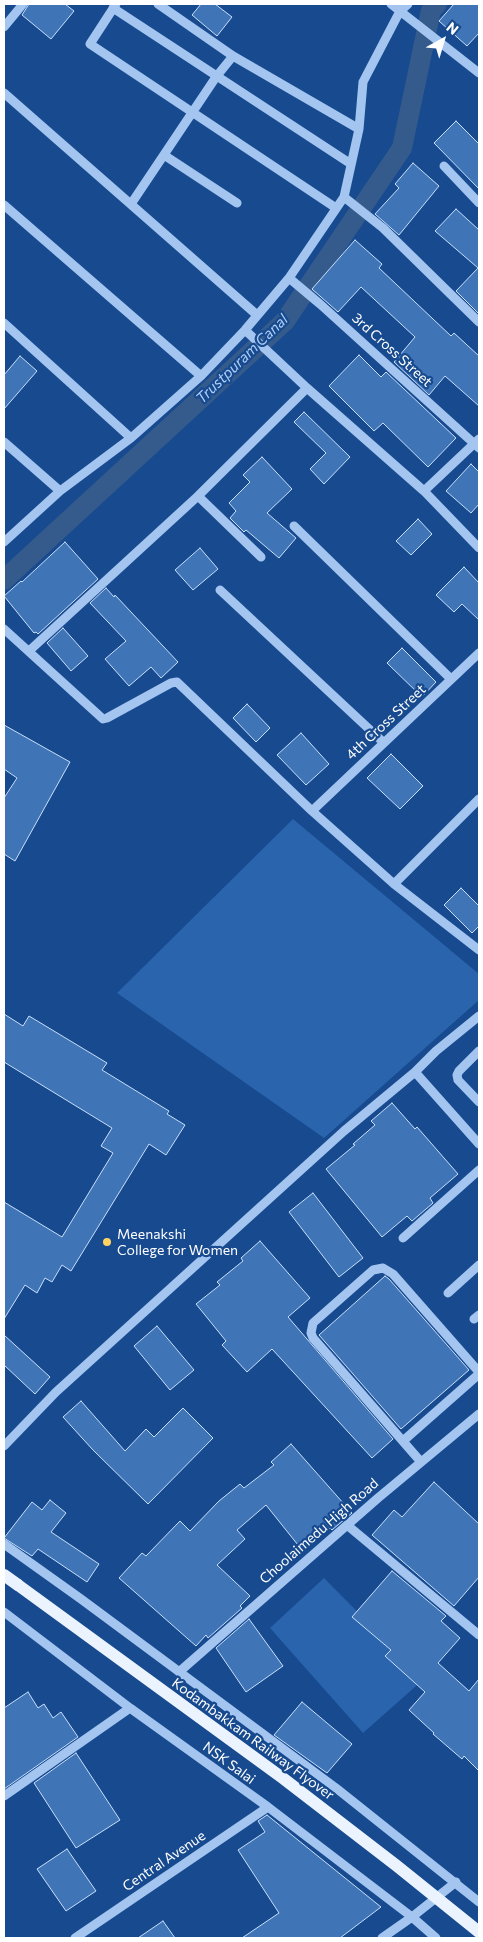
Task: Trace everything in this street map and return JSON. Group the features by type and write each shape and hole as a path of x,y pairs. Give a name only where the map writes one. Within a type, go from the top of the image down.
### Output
{"main road":[{"name":"Kodambakkam Railway Flyover","path":"4,1575 284,1779 479,1932"}],"street":[{"path":"4,27 23,4"},
{"path":"158,4 233,56 359,128"},
{"path":"391,4 440,40 479,73"},
{"path":"4,542 60,491 131,438 201,376 245,330 288,278 344,197 359,128 363,82 400,11 408,4"},
{"path":"336,208 90,44 114,6 216,77 351,164"},
{"path":"131,204 216,77 233,56"},
{"path":"4,93 257,315"},
{"path":"164,155 237,203"},
{"path":"444,166 479,203"},
{"path":"344,197 383,228 479,322"},
{"path":"4,205 201,376"},
{"name":"3rd Cross Street","path":"288,278 478,443"},
{"path":"4,323 131,438"},
{"path":"245,330 307,388 424,491 479,548"},
{"path":"29,651 198,496 307,388"},
{"path":"4,442 60,491"},
{"path":"424,491 478,443"},
{"path":"198,496 262,557"},
{"path":"294,526 451,679"},
{"path":"220,590 383,742"},
{"path":"6,630 103,719 171,683 177,682 312,811 394,884 478,946"},
{"name":"4th Cross Street","path":"312,811 479,653"},
{"path":"394,884 479,800"},
{"path":"4,1446 63,1386 344,1131 415,1072 436,1051 479,1017"},
{"path":"479,1051 459,1071 457,1076 458,1080 479,1102"},
{"path":"415,1072 479,1144"},
{"path":"403,1238 479,1170"},
{"path":"448,1293 479,1265"},
{"path":"403,1441 479,1373 393,1274 383,1268 373,1270 313,1323 311,1333 313,1338 421,1462"},
{"name":"Choolaimedu High Road","path":"179,1672 347,1524 479,1414"},
{"path":"347,1524 479,1635"},
{"path":"4,1544 82,1599 336,1788 479,1902"},
{"name":"NSK Salai","path":"4,1612 130,1708 268,1808 412,1917 436,1938"},
{"path":"4,1796 130,1708"},
{"name":"Central Avenue","path":"75,1938 268,1808"},
{"path":"382,1938 456,1882"}],"shaded area":[{"path":"293,819 479,974 479,1000 324,1138 117,993"},
{"path":"324,1578 424,1679 363,1733 270,1628"}],"building":[{"path":"29,4 65,4 74,11 51,39 22,15"},
{"path":"201,4 215,4 232,17 217,36 192,15"},
{"path":"454,4 479,4 479,33 467,46 439,21"},
{"path":"456,121 479,144 479,189 434,143"},
{"path":"413,163 439,186 399,235 375,214 399,188 395,184"},
{"path":"456,209 479,230 479,314 456,291 478,268 435,231"},
{"path":"355,240 382,264 379,268 451,336 454,333 479,356 479,406 445,376 429,395 394,362 415,337 361,287 338,312 312,289"},
{"path":"359,355 381,377 386,372 456,438 428,467 383,423 374,431 329,386"},
{"path":"20,356 37,371 4,409 4,375"},
{"path":"304,412 350,457 324,484 310,469 326,453 294,422"},
{"path":"262,457 292,489 267,513 296,538 279,558 246,530 244,532 230,518 236,511 229,503 250,482 243,475"},
{"path":"471,464 479,472 479,504 471,513 446,491"},
{"path":"418,519 432,534 411,555 396,541"},
{"path":"65,542 98,579 38,634 34,633 4,596"},
{"path":"200,548 218,569 193,590 175,570"},
{"path":"464,567 479,583 479,620 462,604 454,612 436,595"},
{"path":"106,588 114,597 115,595 178,662 161,678 151,667 129,686 105,659 126,641 90,603"},
{"path":"63,628 88,656 71,671 47,643"},
{"path":"402,648 436,682 422,697 387,663"},
{"path":"247,704 270,728 256,742 233,718"},
{"path":"4,725 70,762 15,861 4,854 4,798 17,778 4,769"},
{"path":"301,733 329,764 306,785 277,755"},
{"path":"391,754 423,786 400,809 367,778"},
{"path":"461,888 479,906 479,926 472,933 444,905"},
{"path":"4,1014 23,1026 29,1016 107,1063 102,1070 169,1111 167,1114 185,1125 166,1155 149,1144 71,1271 62,1265 52,1282 45,1278 37,1293 25,1285 4,1319 4,1202 62,1237 113,1153 101,1146 112,1128 4,1062"},
{"path":"392,1103 415,1129 417,1127 458,1174 430,1198 433,1203 412,1221 407,1216 382,1237 326,1169 355,1145 353,1144 375,1125 371,1121"},
{"path":"313,1193 363,1258 339,1277 289,1212"},
{"path":"260,1241 310,1298 288,1317 393,1439 372,1458 272,1349 247,1372 222,1345 226,1341 196,1304 220,1285 217,1282 243,1261 241,1258"},
{"path":"385,1276 469,1370 401,1429 319,1335"},
{"path":"157,1326 194,1370 170,1390 134,1346"},
{"path":"4,1335 50,1377 35,1394 4,1365"},
{"path":"81,1401 125,1451 146,1429 154,1437 183,1408 213,1438 148,1504 93,1450 63,1417"},
{"path":"291,1444 352,1513 332,1530 330,1528 302,1550 266,1505 237,1530 245,1539 217,1565 250,1596 240,1606 242,1608 208,1638 206,1635 196,1646 119,1578 142,1553 146,1556 180,1521 190,1531 219,1501 240,1484 244,1488 274,1465 271,1462"},
{"path":"434,1482 479,1524 479,1577 454,1606 372,1535 394,1510 402,1517"},
{"path":"50,1500 66,1513 51,1532 99,1564 87,1582 38,1549 32,1556 4,1538 32,1502 42,1510"},
{"path":"392,1571 446,1616 441,1621 460,1638 438,1663 469,1691 479,1679 479,1771 464,1756 462,1759 433,1734 409,1710 425,1692 385,1656 391,1650 352,1617"},
{"path":"249,1619 283,1666 246,1692 216,1648"},
{"path":"28,1692 38,1708 44,1704 53,1718 61,1712 78,1737 4,1789 4,1708"},
{"path":"302,1702 352,1744 327,1773 274,1735"},
{"path":"76,1753 120,1820 76,1848 34,1783"},
{"path":"267,1815 381,1907 340,1938 242,1938 279,1913 238,1850 265,1832 258,1821"},
{"path":"67,1849 96,1891 66,1911 37,1869"},
{"path":"163,1921 175,1938 138,1938"}],"waterway":[{"name":"Trustpuram Canal","path":"4,580 285,321 402,148 431,10 437,4"}],"place":[{"name":"Meenakshi College for Women","path":"107,1242"}]}
